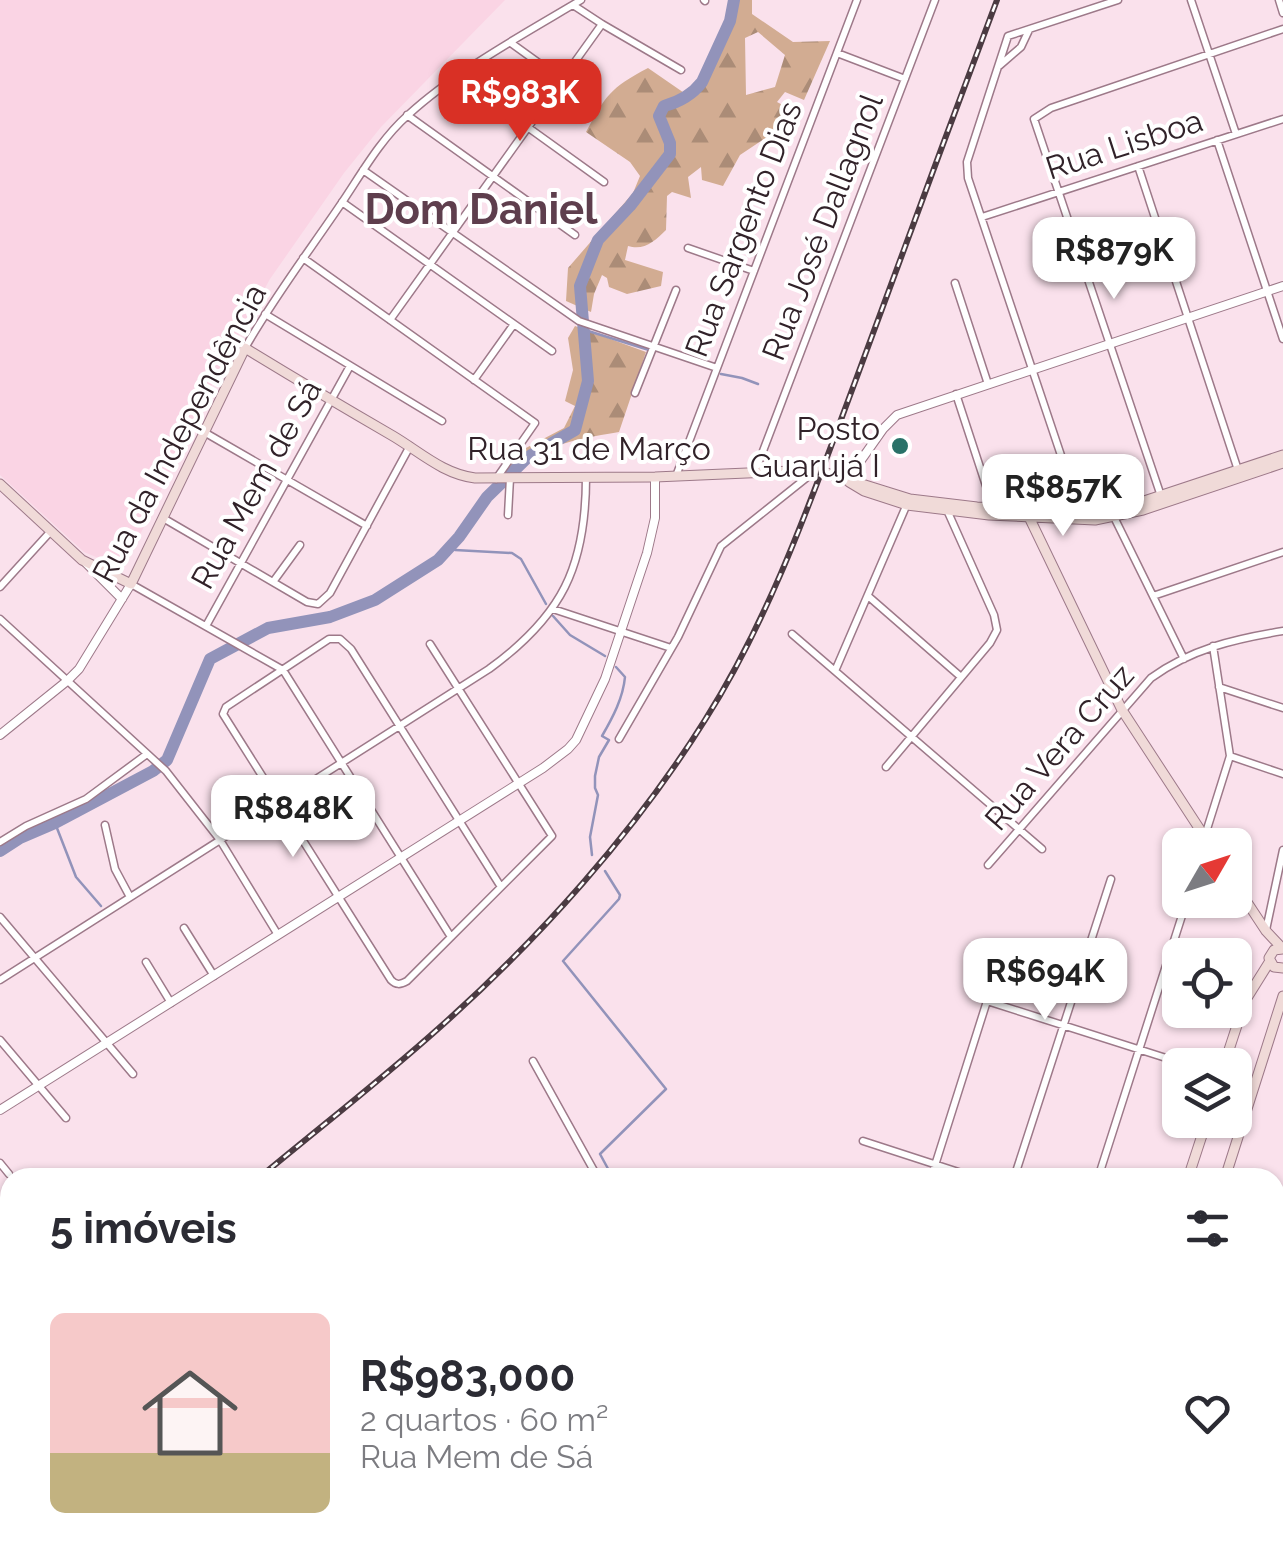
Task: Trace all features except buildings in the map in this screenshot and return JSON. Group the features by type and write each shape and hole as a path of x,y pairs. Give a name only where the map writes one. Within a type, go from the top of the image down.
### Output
{"main road":[{"name":"Rua 31 de Março","path":"245,348 453,474 475,478 816,470 847,480 864,491 908,502 1094,520 1143,510 1283,463"},
{"name":"Rua da Independência","path":"131,584 245,348"},
{"name":"Rua 31 de Março","path":"946,508 993,508 1027,514 1110,510 1283,455"},
{"path":"0,484 82,560 131,584"},
{"path":"1027,514 1122,710 1196,828"},
{"path":"1252,910 1277,953 1274,967 1283,968"},
{"path":"1230,1048 1245,1002 1277,953"},
{"path":"1228,1168 1283,996"},
{"path":"1191,1168 1200,1138"}],"street":[{"name":"Rua Sargento Dias","path":"676,476 857,0"},
{"name":"Rua José Dallagnol","path":"755,472 935,0"},
{"path":"1080,513 968,178 967,162 1008,36 1118,0"},
{"path":"1191,0 1236,134"},
{"path":"1278,0 1283,13"},
{"path":"577,2 602,24 681,70"},
{"name":"Rua da Independência","path":"245,348 384,140 408,115 458,77 577,2"},
{"path":"390,320 602,24"},
{"path":"997,67 1020,47 1029,29"},
{"path":"1160,496 1034,119 1051,108 1283,29"},
{"path":"511,43 590,100"},
{"path":"837,53 905,79"},
{"path":"458,77 604,182"},
{"path":"408,115 576,235"},
{"name":"Rua Lisboa","path":"982,217 1283,118"},
{"path":"1217,140 1283,340"},
{"path":"1138,166 1238,470"},
{"path":"363,170 579,320 717,368"},
{"path":"342,202 552,351"},
{"path":"688,248 754,271"},
{"path":"303,258 535,423 501,479 508,514"},
{"path":"955,283 988,384"},
{"path":"847,480 890,421 912,409 1283,286"},
{"path":"636,393 676,290"},
{"path":"265,314 442,421"},
{"path":"474,380 514,324"},
{"name":"Rua Mem de Sá","path":"206,626 350,366"},
{"path":"956,394 993,508"},
{"path":"204,432 367,526"},
{"path":"163,518 307,602 318,604 330,594 410,446"},
{"path":"619,739 671,648 721,546 816,470"},
{"path":"0,1110 518,784 576,740 622,632 653,530 655,476"},
{"path":"0,980 500,661 553,609 567,584 582,538 586,477"},
{"path":"835,671 908,502"},
{"path":"886,767 995,636 997,623 946,508"},
{"path":"1114,517 1184,659"},
{"path":"0,587 51,531"},
{"path":"273,582 300,545"},
{"path":"1153,596 1283,552"},
{"path":"82,560 122,598"},
{"path":"131,584 283,670 451,937"},
{"name":"Rua da Independência","path":"0,735 67,681 86,659 131,584"},
{"path":"868,596 962,677"},
{"path":"553,609 671,648"},
{"path":"0,619 162,767 220,840 278,935"},
{"name":"Rua Vera Cruz","path":"988,865 1150,678 1213,646 1283,631"},
{"path":"792,634 1042,849"},
{"path":"430,644 552,836 501,887 407,981 397,984 391,980 223,712 329,639 340,639 351,649 501,887"},
{"path":"1209,828 1230,756 1213,646"},
{"path":"1220,687 1283,708"},
{"path":"0,842 86,798 146,754"},
{"path":"1230,756 1283,774"},
{"path":"105,826 115,870 130,897"},
{"path":"1266,931 1283,850"},
{"path":"1017,1168 1111,880"},
{"path":"0,917 133,1074"},
{"path":"1101,1168 1181,918"},
{"path":"184,928 214,976"},
{"path":"146,962 170,1003"},
{"path":"934,1168 988,1001 1162,1057"},
{"path":"0,1040 66,1118"},
{"path":"533,1061 592,1168"},
{"path":"863,1141 947,1168"}],"shaded area":[{"path":"0,0 505,0 381,127 270,279 209,390 127,562 120,567 84,552 0,475"}],"green space":[{"path":"728,0 752,0 752,14 793,42 830,41 804,100 785,92 777,102 798,113 784,148 764,139 740,155 723,186 702,180 701,167 688,177 691,198 672,192 667,196 666,230 644,246 628,246 625,260 663,272 661,286 627,294 609,287 602,275 591,312 566,301 568,268 633,193 640,176 630,162 586,132 593,119 617,87 648,68 690,97 728,16","holes":["758,32 785,55 775,87 746,95 745,38"]},
{"path":"575,326 646,352 619,432 555,447 523,467 511,465 524,449 564,428 575,406 565,401 573,370 568,338"}],"waterway":[{"path":"0,851 167,760 210,659 268,628 330,617 375,600 438,560 487,497 528,457 575,430 588,381 580,286 598,240 670,154 670,143 659,116 664,106 685,97 702,82 730,21 734,0"},
{"path":"585,330 649,350"},
{"path":"721,374 758,384"},
{"path":"449,547 512,553 521,559 546,604"},
{"path":"553,616 570,635 605,656"},
{"path":"592,855 590,837 598,795 595,776 599,757 609,740 602,736 617,707 625,677 616,667"},
{"path":"55,823 76,877 101,906"},
{"path":"605,871 619,899 563,961 666,1089 600,1154 608,1168"}],"railway":[{"path":"271,1168 417,1047 512,959 616,843 705,720 750,639 789,555 997,0"}],"place":[{"name":"Posto Guarujá I","path":"900,446"}],"district":[{"name":"Dom Daniel","path":"481,209"}]}
